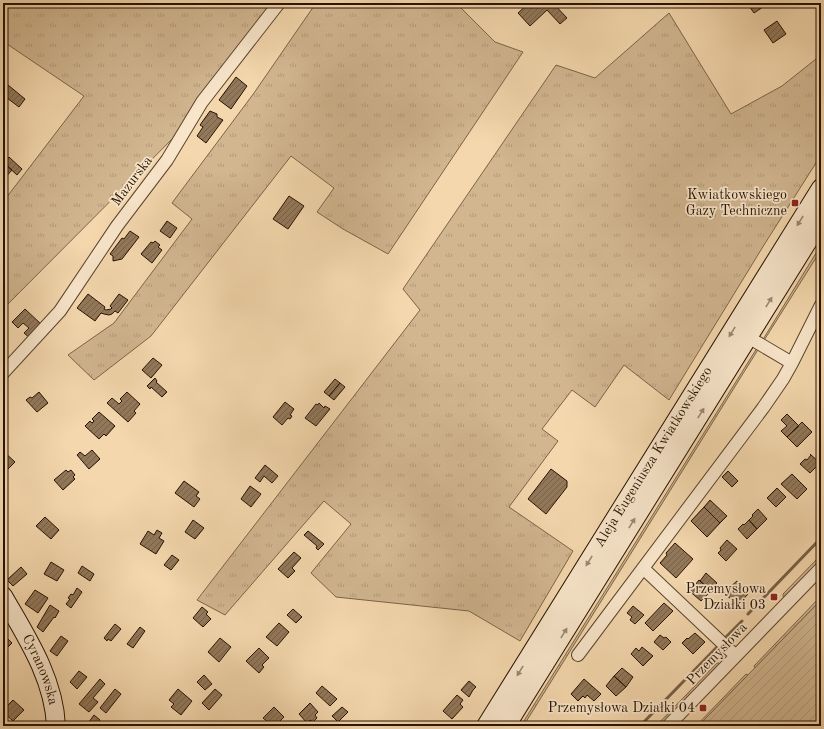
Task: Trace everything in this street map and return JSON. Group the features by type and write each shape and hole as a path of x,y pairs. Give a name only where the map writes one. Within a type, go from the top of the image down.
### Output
{"street":[{"name":"Mazurska","path":"3,373 60,311 117,226 167,160 202,102 279,3"},
{"name":"Aleja Eugeniusza Kwiatkowskiego","path":"486,726 821,188"},
{"name":"Aleja Eugeniusza Kwiatkowskiego","path":"506,726 821,220"},
{"path":"578,655 764,408 792,363 821,305"},
{"path":"748,337 792,363"},
{"name":"Przemysłowa","path":"668,726 821,568"},
{"path":"644,569 736,656"},
{"name":"Cyranowska","path":"3,596 30,643 43,672 52,699 56,726"}],"green space":[{"path":"3,3 284,3 202,109 3,309 3,202 84,96 4,42 3,43"},
{"path":"316,3 456,3 495,42 523,52 388,254 343,229 317,212 334,188 291,156 151,336 94,380 68,355 114,323 192,219 172,203 254,93"},
{"path":"669,13 731,114 782,86 821,55 821,155 669,400 624,365 595,407 572,390 542,429 558,441 509,507 573,551 520,641 469,611 336,597 311,573 351,524 324,501 225,615 197,600 420,310 403,289 556,65 595,78"},
{"path":"821,245 821,250 763,342 762,341"},
{"path":"757,348 759,348 524,725 522,724"},
{"path":"819,557 819,562 784,598 783,594"},
{"path":"821,596 821,600 755,668 754,666"},
{"path":"821,600 821,726 699,726 706,718"},
{"path":"717,663 720,664 660,726 656,726"},
{"path":"746,674 748,675 699,726 696,726"}],"building":[{"path":"529,3 553,3 567,18 560,24 547,10 530,26 518,13"},
{"path":"747,3 769,3 754,13"},
{"path":"777,21 786,34 773,43 764,30"},
{"path":"236,77 247,86 231,109 219,100"},
{"path":"8,85 25,99 19,107 3,95 3,91"},
{"path":"210,111 217,114 217,117 223,120 206,143 197,136 203,127 200,125"},
{"path":"9,157 22,169 17,175 4,163"},
{"path":"4,163 12,170 3,180 3,164"},
{"path":"289,196 304,206 288,229 273,219"},
{"path":"167,221 177,228 170,238 160,231"},
{"path":"130,231 139,237 122,259 113,261 113,256 110,254 122,238 124,239"},
{"path":"155,241 160,245 158,247 162,250 152,263 141,254 151,242 153,243"},
{"path":"88,294 105,307 104,309 106,310 112,308 110,306 119,294 128,300 118,313 115,311 109,315 101,313 95,321 77,308"},
{"path":"25,309 42,325 30,338 24,333 29,328 23,323 18,328 12,322"},
{"path":"153,358 162,365 151,378 142,370"},
{"path":"155,378 157,381 156,382 167,392 162,397 151,387 150,389 147,386"},
{"path":"335,379 340,383 329,396 324,392"},
{"path":"340,383 345,387 334,400 329,396"},
{"path":"39,392 48,403 37,412 26,400 30,397 32,398"},
{"path":"127,392 140,404 134,411 136,413 128,422 107,403 112,398 119,404 122,401 120,399"},
{"path":"285,402 294,409 290,415 292,416 290,419 288,418 282,425 273,417"},
{"path":"319,403 324,408 325,406 330,409 316,426 305,418 316,404 318,405"},
{"path":"99,412 115,426 106,436 104,434 99,439 85,426 90,421 92,423 94,421 92,419"},
{"path":"787,414 799,426 787,437 781,431 787,426 781,420"},
{"path":"802,422 812,432 797,447 787,437"},
{"path":"821,444 821,455 816,449"},
{"path":"92,450 100,459 89,469 77,455 80,452 85,456"},
{"path":"3,451 15,462 6,471 3,469"},
{"path":"810,454 820,463 810,473 800,464 805,459 807,460 811,455"},
{"path":"265,465 278,476 272,483 264,476 260,482 255,478"},
{"path":"551,469 567,481 567,487 546,514 528,499"},
{"path":"66,470 68,472 71,470 75,475 73,477 75,479 63,490 54,480"},
{"path":"728,471 738,481 732,487 722,477"},
{"path":"792,474 807,489 797,499 781,484"},
{"path":"184,481 199,492 196,496 200,499 194,507 175,493"},
{"path":"250,486 261,494 251,507 241,499"},
{"path":"777,488 786,497 776,507 767,498"},
{"path":"710,500 727,516 720,523 704,507"},
{"path":"704,507 720,523 707,537 691,521"},
{"path":"758,509 767,519 757,529 749,520"},
{"path":"45,517 59,530 51,539 36,526"},
{"path":"193,520 204,528 195,539 185,532"},
{"path":"749,520 757,529 747,539 738,529"},
{"path":"157,530 162,533 159,538 164,541 156,554 140,544 148,531 154,535"},
{"path":"308,531 324,544 318,550 316,548 317,546 304,535"},
{"path":"727,540 737,549 726,561 718,553 721,550 720,548"},
{"path":"675,543 693,559 676,578 660,563"},
{"path":"294,552 301,558 292,568 295,571 288,578 278,569"},
{"path":"172,555 179,560 171,570 164,565"},
{"path":"51,562 64,570 57,581 44,574"},
{"path":"82,566 94,574 90,581 78,573"},
{"path":"21,567 27,574 13,586 7,580"},
{"path":"706,573 717,583 710,590 700,581"},
{"path":"699,580 711,591 701,601 687,589 690,587 692,589"},
{"path":"737,581 745,588 744,590 748,594 739,604 733,598 732,600 725,594"},
{"path":"77,588 82,592 71,608 66,604 70,599 68,598 71,594 73,595"},
{"path":"35,590 48,598 38,613 25,604"},
{"path":"664,603 673,611 653,631 645,623"},
{"path":"50,605 59,611 43,632 37,627"},
{"path":"633,606 644,615 635,624 630,620 632,617 627,613"},
{"path":"202,607 208,612 206,614 211,619 203,627 193,618"},
{"path":"293,609 302,617 296,623 287,615"},
{"path":"279,623 289,632 277,646 266,637"},
{"path":"115,624 121,629 111,641 108,639 107,641 104,638"},
{"path":"140,627 145,631 133,648 127,644"},
{"path":"695,633 705,642 693,654 682,643"},
{"path":"660,635 664,638 666,637 671,642 663,650 654,642"},
{"path":"61,636 68,641 57,656 50,651"},
{"path":"6,637 12,643 3,652 3,640"},
{"path":"220,638 231,647 219,662 208,652"},
{"path":"642,647 653,656 643,666 631,654 636,648 639,651"},
{"path":"259,648 269,658 262,665 264,667 259,673 246,661"},
{"path":"622,668 633,677 626,687 614,676"},
{"path":"79,671 87,677 77,689 70,682"},
{"path":"204,675 212,684 205,690 197,682"},
{"path":"614,676 626,687 616,696 606,686"},
{"path":"100,679 105,684 93,698 98,702 89,712 79,704"},
{"path":"584,679 601,694 594,701 587,695 585,698 583,696 578,701 571,694"},
{"path":"469,681 476,687 469,697 461,690"},
{"path":"322,686 337,699 330,706 316,693"},
{"path":"115,689 121,694 106,713 100,708"},
{"path":"178,689 192,701 181,715 171,707 174,704 169,700"},
{"path":"215,689 222,695 209,710 202,703"},
{"path":"457,695 463,700 460,704 463,707 452,719 443,711"},
{"path":"13,700 24,710 13,721 3,712 3,710"},
{"path":"310,703 318,712 315,715 317,718 313,722 310,720 307,723 299,714"},
{"path":"274,707 284,717 275,726 270,726 263,718"},
{"path":"342,707 348,712 338,722 332,716"},
{"path":"94,715 100,720 96,726 86,726"}],"waterway":[{"path":"748,614 821,538"},
{"path":"725,638 742,621"},
{"path":"640,726 717,647"}],"place":[{"name":"Kwiatkowskiego Gazy Techniczne","path":"795,203"},
{"name":"Przemysłowa Działki 03","path":"774,597"},
{"name":"Przemysłowa Działki 04","path":"703,708"}]}
